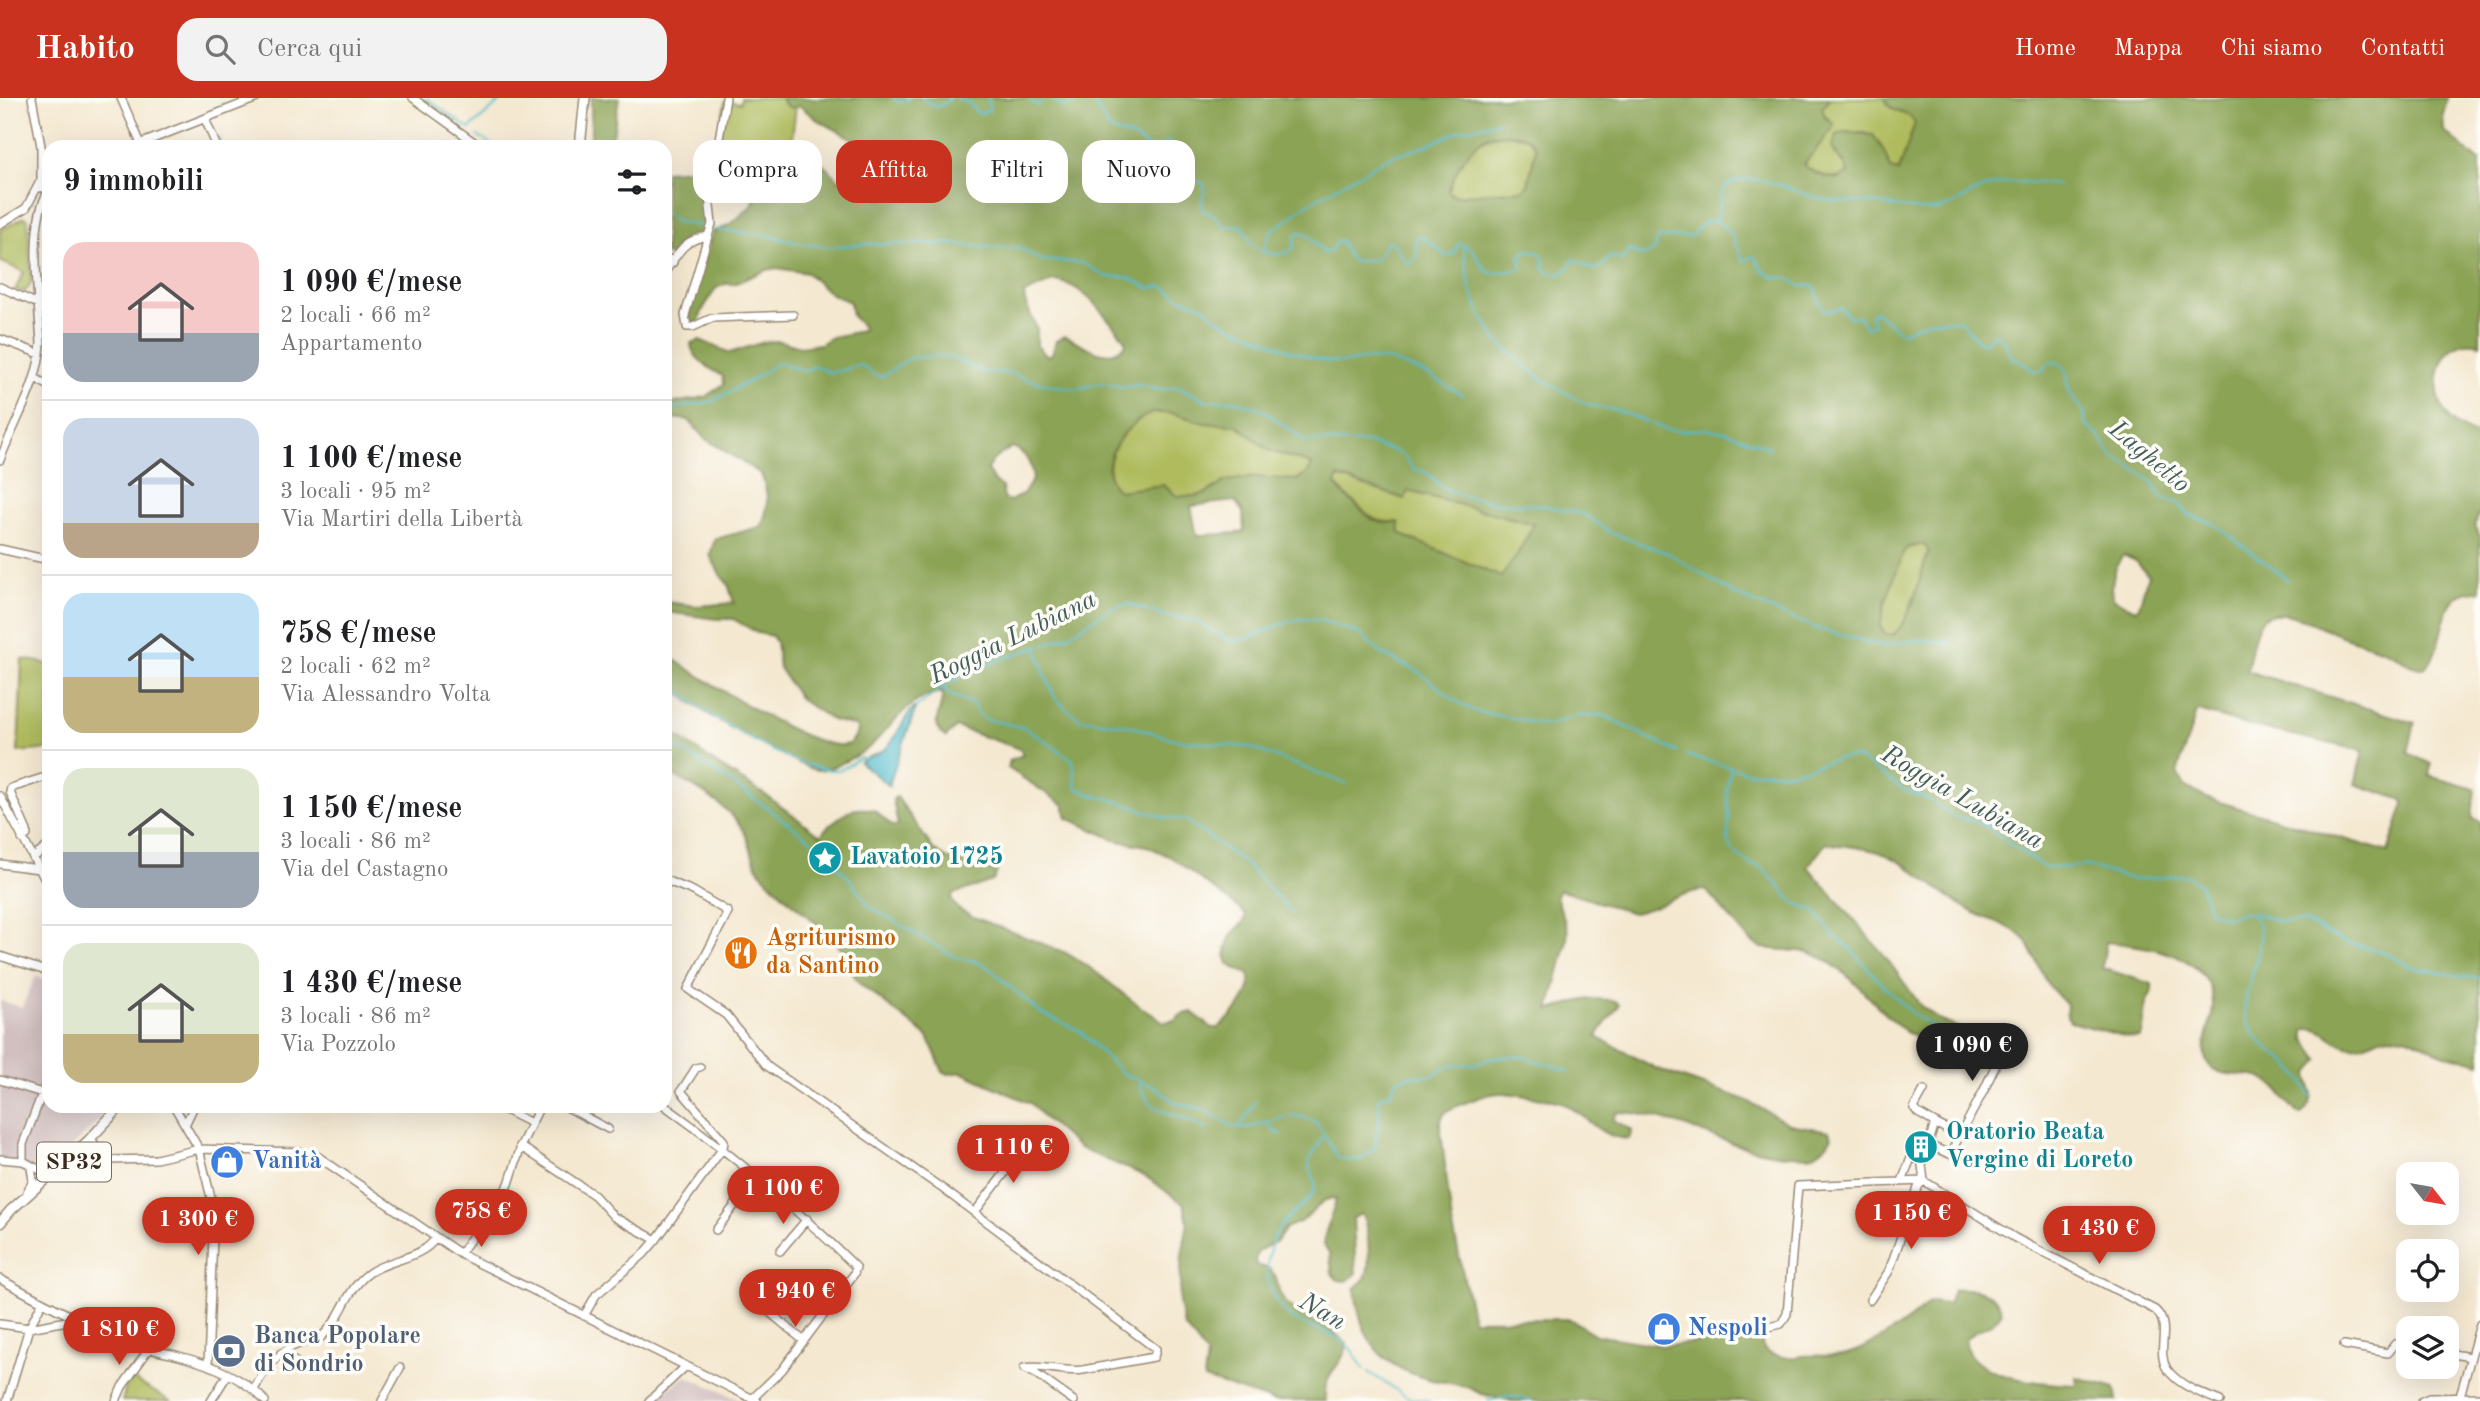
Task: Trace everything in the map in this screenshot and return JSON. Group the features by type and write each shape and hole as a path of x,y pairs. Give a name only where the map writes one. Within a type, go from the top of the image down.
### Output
{"main road":[{"path":"581,140 585,98"},
{"path":"585,98 585,140"},
{"path":"95,1139 118,1113"},
{"name":"SP32","path":"0,1223 74,1162 95,1139"},
{"name":"SP32","path":"33,1188 95,1139"},
{"path":"12,1213 33,1188"}],"street":[{"path":"32,98 41,146 42,178"},
{"path":"121,98 139,140"},
{"path":"151,140 257,98"},
{"path":"413,98 471,140"},
{"path":"726,98 709,197 712,224 685,315 687,327 712,318 793,315"},
{"path":"208,118 215,140"},
{"path":"0,224 23,211 29,201 42,191"},
{"path":"0,460 34,378 40,354 36,230 42,200"},
{"path":"29,201 33,207 41,205"},
{"path":"672,256 687,243 708,236"},
{"path":"18,295 30,293 38,282"},
{"path":"0,288 42,304"},
{"path":"0,339 40,354"},
{"path":"34,378 42,382"},
{"path":"0,549 42,558"},
{"path":"22,839 27,833 10,792 11,788 42,778"},
{"path":"0,797 42,874"},
{"path":"33,858 42,851"},
{"path":"0,864 39,869"},
{"path":"672,883 727,909 727,916 688,986 689,991 726,1015 767,1066 975,1212 1156,1349 1154,1357 1083,1370 1032,1366 1024,1368 1073,1401"},
{"path":"2,956 42,970"},
{"path":"1928,1145 1950,1154 2008,1039 2007,1034"},
{"path":"584,1316 596,1295 644,1254 656,1240 723,1148 724,1142 681,1091 696,1068 700,1067"},
{"path":"0,1080 42,1093 23,1144 23,1161"},
{"path":"1924,1090 1914,1108 1959,1136"},
{"path":"74,1162 93,1157 161,1159 199,1149 300,1152 317,1156 460,1254 754,1400 782,1370 854,1274 856,1267 807,1219 757,1176 672,1111"},
{"path":"178,1113 199,1149 215,1217 208,1365"},
{"path":"185,1125 191,1113"},
{"path":"511,1113 531,1123"},
{"path":"460,1254 511,1182 520,1146 536,1113"},
{"path":"578,1113 608,1129"},
{"path":"1924,1181 1922,1165 1935,1123"},
{"path":"0,1160 23,1161 31,1167 48,1172 89,1137 95,1139 95,1150 102,1158"},
{"path":"975,1212 1030,1140"},
{"path":"520,1146 594,1195 614,1217 656,1240"},
{"path":"1902,1181 1911,1158 1924,1160"},
{"path":"31,1167 37,1180 33,1188"},
{"path":"716,1230 757,1176"},
{"path":"1870,1300 1889,1271 1919,1185 1924,1181"},
{"path":"1765,1328 1781,1324 1787,1314 1798,1186 1924,1181 2015,1238 2155,1310 2164,1325 2163,1358 2167,1370 2193,1390 2220,1401"},
{"path":"760,1206 775,1192"},
{"path":"780,1251 807,1219"},
{"path":"254,1391 272,1359 303,1342 312,1343 323,1337 350,1291 371,1271 432,1244 435,1239"},
{"path":"0,1279 42,1303 149,1349 180,1356 228,1374 265,1401"},
{"path":"749,1295 804,1340"},
{"path":"7,1401 29,1328 42,1303"},
{"path":"0,1324 29,1328 78,1319"},
{"path":"2460,1396 2480,1324"},
{"path":"2344,1345 2388,1353 2396,1344"},
{"path":"116,1401 122,1387 149,1349"},
{"path":"281,1353 310,1371"},
{"path":"2459,1355 2471,1357"},
{"path":"649,1401 685,1367"},
{"path":"382,1401 400,1368"},
{"path":"211,1401 228,1374"},
{"path":"2422,1401 2429,1398 2480,1397"}],"shaded area":[{"path":"36,976 42,978 42,1113 106,1113 47,1172 0,1167 0,1001 22,1007"},
{"path":"686,1376 742,1401 658,1401 662,1393"}],"green space":[{"path":"591,98 619,98 612,140 591,140"},
{"path":"741,98 782,98 782,102 796,106 792,140 719,140 725,101 740,103"},
{"path":"782,98 1830,98 1822,108 1825,117 1833,123 1833,128 1804,164 1815,173 1839,179 1848,173 1832,148 1837,135 1843,132 1873,135 1883,149 1891,169 1899,171 1915,123 1908,115 1892,109 1885,98 2448,98 2443,114 2444,131 2480,161 2480,344 2466,343 2454,347 2446,356 2440,367 2438,393 2451,421 2480,437 2480,512 2474,526 2480,536 2480,591 2465,593 2455,599 2448,609 2437,648 2424,668 2415,667 2390,653 2301,618 2280,614 2270,615 2260,623 2247,671 2415,723 2408,753 2431,764 2429,776 2475,789 2472,818 2480,821 2480,1063 2443,1054 2401,1036 2388,1036 2353,1047 2342,1044 2321,1031 2310,1029 2305,1031 2305,1039 2319,1060 2308,1075 2312,1092 2310,1102 2300,1115 2268,1081 2256,1076 2221,1073 2210,1066 2204,1049 2213,1007 2210,987 2201,973 2189,963 2156,950 2106,942 2102,968 2152,984 2152,991 2145,1006 2142,1033 2140,1038 2128,1037 2074,1023 2067,1016 2067,1005 2049,986 2026,940 2006,926 1976,914 1958,903 1891,857 1866,849 1826,843 1808,867 1885,956 1921,1006 1941,1021 1962,1029 1945,1040 1926,1041 1914,1036 1891,1019 1846,975 1820,957 1809,952 1762,948 1749,940 1706,890 1633,913 1559,890 1556,896 1568,931 1549,1010 1590,999 1617,1002 1619,1005 1597,1037 1657,1069 1746,1100 1789,1124 1829,1131 1832,1136 1816,1154 1791,1155 1747,1148 1661,1119 1617,1112 1613,1120 1632,1130 1629,1139 1618,1138 1601,1131 1560,1102 1509,1093 1487,1095 1450,1109 1440,1124 1452,1223 1473,1320 1570,1319 1596,1335 1663,1346 1760,1330 1763,1347 1778,1357 1836,1356 1876,1341 1930,1302 1948,1304 1953,1289 1976,1290 1995,1299 2002,1312 1994,1321 1965,1340 1969,1353 1979,1363 1993,1371 2028,1381 2075,1385 2076,1377 2115,1388 2117,1401 1512,1401 1481,1394 1466,1387 1411,1373 1385,1358 1375,1348 1362,1322 1355,1289 1368,1270 1366,1226 1361,1214 1353,1218 1356,1274 1347,1281 1338,1280 1332,1274 1330,1254 1324,1245 1336,1200 1333,1198 1325,1200 1302,1221 1286,1228 1277,1241 1258,1251 1255,1260 1258,1266 1268,1268 1275,1275 1280,1294 1289,1306 1300,1315 1329,1328 1347,1344 1342,1359 1326,1384 1326,1401 1273,1401 1204,1379 1207,1355 1184,1326 1179,1304 1182,1255 1188,1223 1184,1204 1145,1176 1079,1148 1032,1104 961,1072 943,1072 928,1037 859,983 839,946 764,876 756,865 742,828 735,819 707,795 672,775 672,734 767,796 821,836 825,829 841,816 858,809 874,810 892,826 898,826 893,799 897,797 934,850 948,859 997,872 993,881 953,894 951,899 958,909 1066,953 1164,1022 1176,1020 1181,1015 1192,1012 1212,1028 1219,1028 1246,997 1249,974 1231,966 1227,961 1226,949 1231,936 1243,923 1246,915 1171,857 1147,846 1118,841 1067,818 1064,805 1008,768 1010,760 1023,755 1020,749 956,727 946,737 940,733 937,722 942,692 918,700 900,714 867,749 836,766 818,770 803,765 724,724 672,688 672,658 756,711 810,738 832,744 848,744 858,731 856,726 832,720 800,699 779,668 776,642 772,636 758,633 733,619 672,613 672,603 697,606 734,603 728,584 710,555 715,539 760,527 767,508 766,488 761,474 704,438 689,420 672,418 672,404 705,397 724,384 723,376 694,354 691,343 700,340 730,353 764,342 779,341 801,347 862,331 863,327 852,316 850,302 831,294 807,273 777,268 716,288 702,311 699,322 689,322 688,315 712,233 731,224 753,203 822,203 822,164 836,177 836,203 952,203 952,140 855,140 816,119 800,106 791,108 785,105","holes":["1512,134 1524,137 1536,148 1528,185 1523,190 1453,196 1448,191 1459,167 1469,152 1482,140 1489,136","1053,281 1075,287 1084,294 1124,338 1126,344 1111,353 1103,353 1064,336 1056,341 1052,354 1047,356 1037,346 1037,329 1024,294","1153,413 1172,413 1205,423 1237,425 1270,451 1312,464 1310,470 1296,480 1254,477 1226,481 1207,493 1195,496 1177,496 1163,485 1119,491 1111,482 1109,471 1115,447 1132,425","1012,447 1021,452 1027,460 1033,479 1024,493 1010,501 1004,499 1002,487 994,482 987,469 993,460","1338,477 1405,499 1408,491 1534,524 1501,577 1404,536 1400,533 1399,522 1384,523 1373,520 1340,491 1336,484","1235,501 1243,512 1244,531 1197,536 1191,506","1924,544 1929,552 1906,619 1893,635 1885,634 1880,626 1885,603 1907,548","2123,555 2136,561 2148,575 2139,607 2135,610 2114,599 2113,582","2199,711 2239,723 2363,751 2355,784 2403,800 2404,804 2388,852 2206,798 2185,786 2177,773 2196,713"]},
{"path":"1830,98 1885,98 1890,107 1912,117 1915,123 1899,171 1891,169 1887,159 1866,133 1843,132 1835,154 1846,166 1848,173 1833,177 1821,175 1805,167 1806,160 1833,128 1822,108"},
{"path":"1507,134 1524,137 1536,148 1528,185 1524,190 1458,197 1448,192 1458,168 1475,146 1489,137"},
{"path":"693,169 693,203 705,203 706,231 685,239 672,255 672,171"},
{"path":"24,217 28,219 31,278 25,292 15,290 24,272 0,261 0,230"},
{"path":"1153,413 1172,413 1205,423 1237,425 1270,451 1312,464 1310,470 1296,480 1215,487 1202,495 1177,496 1163,485 1119,491 1111,484 1109,473 1113,450 1133,423"},
{"path":"1338,476 1404,499 1408,491 1534,524 1534,529 1502,578 1404,536 1400,533 1399,522 1383,522 1373,518 1338,487"},
{"path":"1924,544 1929,551 1911,608 1893,635 1885,634 1880,626 1885,603 1903,553 1907,548"},
{"path":"22,659 42,663 42,750 18,752"},
{"path":"129,1377 170,1401 122,1401"}],"water":[{"path":"914,708 889,786 860,762 890,745"}],"waterway":[{"name":"Laghetto","path":"238,100 243,98"},
{"name":"Laghetto","path":"426,98 469,129 504,98"},
{"name":"Laghetto","path":"893,98 899,102 910,98"},
{"name":"Laghetto","path":"922,98 936,107 943,105 950,98"},
{"name":"Laghetto","path":"957,98 967,102 979,114 989,110 988,98"},
{"name":"Laghetto","path":"1028,98 1038,106 1044,98"},
{"name":"Laghetto","path":"1052,98 1063,108 1083,98 1089,101 1097,107 1111,130 1134,138 1148,147 1157,147 1168,141 1172,143 1180,155 1179,174 1204,184 1202,210 1214,215 1225,227 1241,225 1254,246 1270,254 1282,254 1293,249 1296,234 1300,232 1309,236 1324,253 1330,252 1337,241 1341,241 1349,258 1355,262 1373,260 1390,241 1409,264 1418,256 1415,241 1418,236 1448,256 1454,253 1458,244 1465,245 1475,253 1484,268 1492,273 1520,269 1522,264 1519,258 1525,252 1534,251 1543,257 1544,269 1554,274 1562,274 1574,259 1595,270 1604,265 1610,256 1622,260 1630,250 1646,255 1655,250 1657,238 1691,236 1704,222 1716,220 1732,235 1743,260 1754,256 1769,275 1776,278 1786,277 1800,286 1813,286 1824,310 1841,308 1850,317 1859,316 1866,328 1874,324 1871,315 1875,311 1901,333 1928,321 1960,320 1980,343 1985,343 1994,334 1998,336 2004,341 2013,359 2025,363 2035,372 2043,370 2048,363 2057,362 2066,371 2068,388 2083,410 2085,424 2099,436 2111,455 2149,479 2162,498 2178,503 2190,516 2213,523 2288,580"},
{"path":"217,109 223,103"},
{"path":"1264,250 1271,231 1302,207 1382,161 1461,130 1499,122"},
{"path":"478,136 484,140"},
{"path":"1716,219 1725,187 1737,181 1770,182 1825,200 1926,210 1950,206 1976,191 2002,183 2058,185"},
{"path":"672,218 706,227"},
{"path":"712,229 765,235 829,247 867,244 1019,247 1040,260 1083,263 1107,277 1128,277 1149,288 1162,286 1180,298 1201,305 1222,322 1291,351 1324,361 1343,363 1369,359 1388,360 1427,374 1462,395"},
{"path":"1463,245 1470,288 1481,316 1499,343 1541,379 1586,404 1622,412 1664,429 1727,432 1770,448"},
{"path":"672,408 711,402 779,362 804,371 816,366 831,373 861,365 876,376 883,376 910,358 938,356 952,358 983,372 1010,373 1039,383 1075,389 1103,383 1123,387 1140,385 1160,390 1179,387 1208,401 1233,400 1262,409 1305,441 1367,443 1395,451 1405,457 1413,469 1426,472 1444,488 1457,494 1498,503 1540,505 1584,514 1611,533 1670,554 1736,595 1818,629 1884,646 1915,640 1951,642"},
{"name":"Roggia Lubiana","path":"915,708 951,682 999,660 1068,636 1111,608 1129,604 1166,616 1195,621 1224,638 1235,641 1247,639 1290,621 1320,620 1360,634 1382,654 1419,672 1453,699 1474,711 1547,725 1579,716 1603,715 1677,752"},
{"path":"1037,648 1054,696 1080,719 1127,725 1177,740 1249,747 1347,784"},
{"name":"Roggia Lubiana","path":"672,686 721,721 771,750 795,760 818,768 839,770 860,758 864,759"},
{"path":"942,688 950,695 973,704 976,712 984,719 1025,728 1073,760 1076,788 1166,818 1184,819 1246,864 1292,913"},
{"path":"672,744 733,783 826,851"},
{"name":"Roggia Lubiana","path":"1686,755 1748,772 1792,772 1838,759 1858,758 1904,790 1926,798 1955,817 1988,827 2044,867 2087,866 2135,880 2186,875 2201,885 2209,910 2227,918 2241,913 2258,914 2280,922 2304,921 2344,942 2381,951 2414,968 2480,979"},
{"path":"1731,767 1727,788 1728,842 1733,851 1747,862 1764,869 1793,902 1815,911 1834,936 1850,948 1912,1013 1932,1026 1972,1041"},
{"path":"829,858 848,877 869,906 955,957 989,968 1039,1012 1080,1031 1122,1073 1155,1087 1176,1103 1203,1109 1235,1128 1247,1128 1291,1116 1305,1117 1317,1123 1337,1156 1344,1160 1362,1159 1374,1148 1380,1119 1378,1099 1390,1093 1396,1081 1408,1076 1432,1076 1450,1065 1475,1064 1498,1057 1523,1057 1569,1071"},
{"path":"2252,915 2258,924 2260,935 2245,1002 2247,1022 2257,1037 2296,1073 2311,1097"},
{"path":"1139,1081 1143,1093 1157,1108 1207,1130"},
{"path":"1240,1126 1256,1101"},
{"path":"1267,1122 1280,1134"},
{"name":"Nan","path":"1323,1137 1308,1162 1314,1181 1314,1192 1284,1222 1276,1235 1268,1257 1268,1279 1270,1289 1288,1315 1302,1324 1341,1340 1364,1369"},
{"name":"Nan","path":"1368,1372 1409,1398 1429,1401"},
{"name":"Nan","path":"1488,1401 1509,1396 1532,1401"}],"place":[{"name":"Lavatoio 1725","path":"825,858"},
{"name":"Agriturismo da Santino","path":"741,953"},
{"name":"Oratorio Beata Vergine di Loreto","path":"1921,1147"},
{"name":"Vanità","path":"227,1162"},
{"name":"Nespoli","path":"1664,1329"},
{"name":"Banca Popolare di Sondrio","path":"229,1351"}]}
